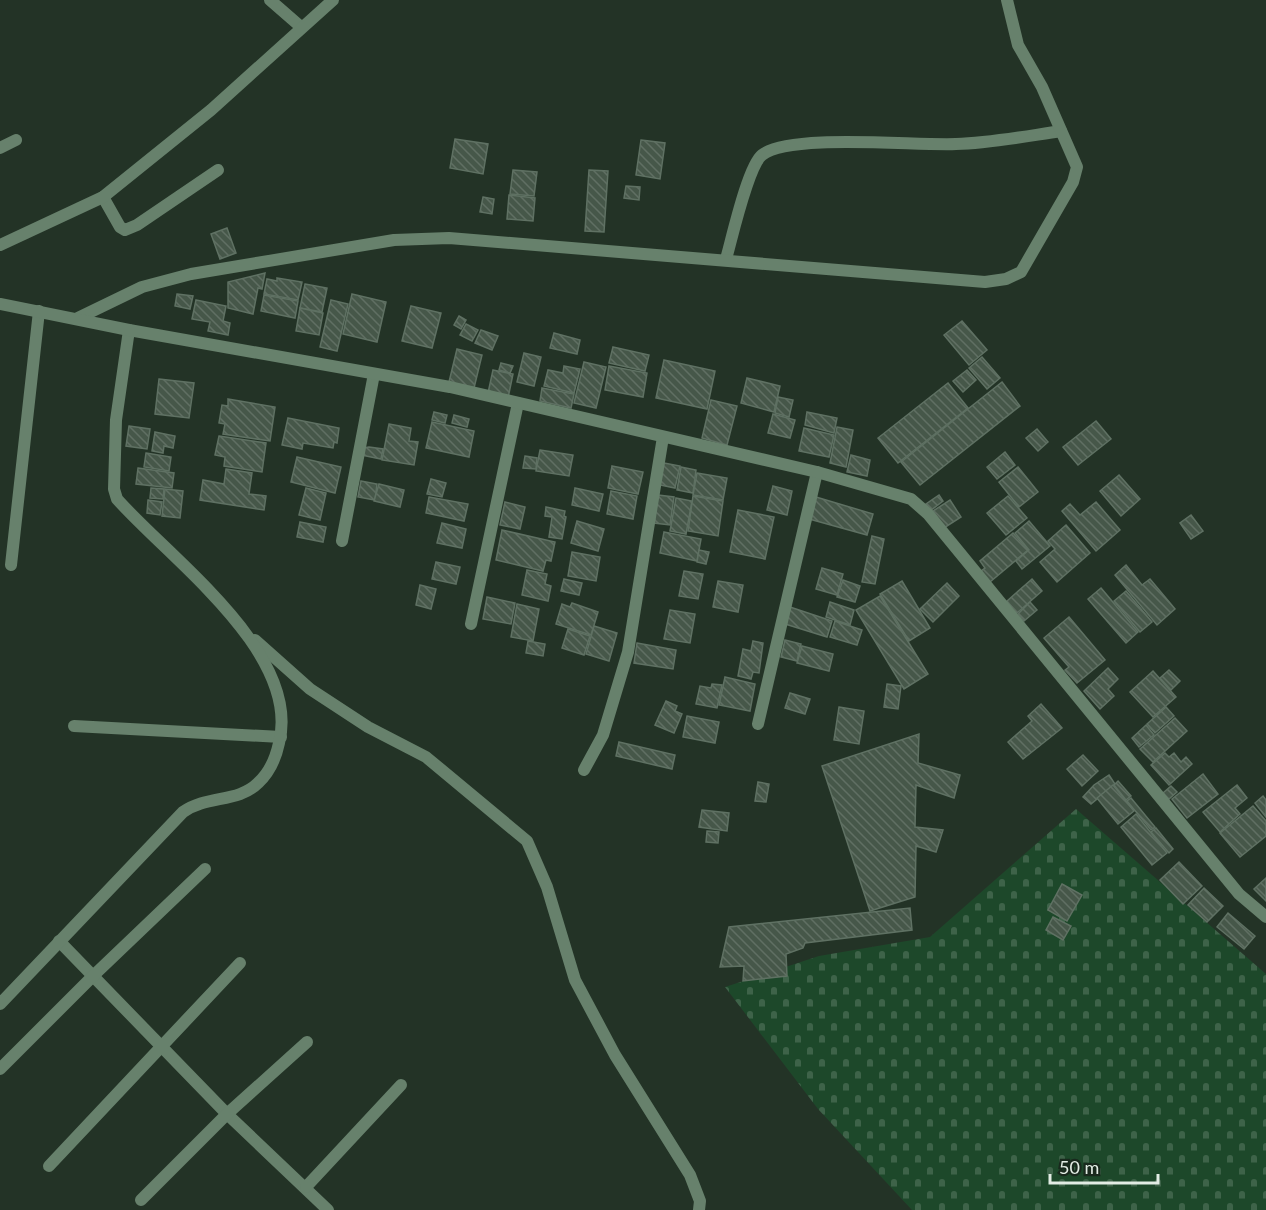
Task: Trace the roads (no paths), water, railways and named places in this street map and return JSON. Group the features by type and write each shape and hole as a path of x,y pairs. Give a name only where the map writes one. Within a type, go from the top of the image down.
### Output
{"street":[{"path":"270,0 301,27"},
{"path":"0,245 104,197 211,110 333,0"},
{"path":"78,318 142,287 191,274 394,240 449,238 985,282 1005,279 1022,272 1073,182 1077,167 1042,87 1018,45 1007,0"},
{"path":"726,259 751,174 760,156 777,147 831,142 957,144 1061,131"},
{"path":"0,148 16,140"},
{"path":"104,197 120,227 125,230 137,225 218,170"},
{"path":"0,304 129,330 450,387 817,472 911,499 928,514 1232,885 1266,917"},
{"path":"11,565 39,311"},
{"path":"0,1004 183,812 196,802 237,796 258,783 270,766 284,725 279,694 263,660 238,625 208,588 117,499 114,489 116,420 129,330"},
{"path":"342,541 374,374"},
{"path":"471,624 518,403"},
{"path":"584,770 603,735 628,652 663,437"},
{"path":"758,724 817,472"},
{"path":"238,625 310,689 368,727 426,757 527,841 547,887 575,980 615,1055 690,1175 699,1201 699,1210"},
{"path":"74,726 281,737"},
{"path":"0,1069 93,975 205,869"},
{"path":"59,941 227,1114 328,1210"},
{"path":"50,1166 240,963"},
{"path":"141,1200 227,1114 306,1042"},
{"path":"306,1187 401,1085"}]}
